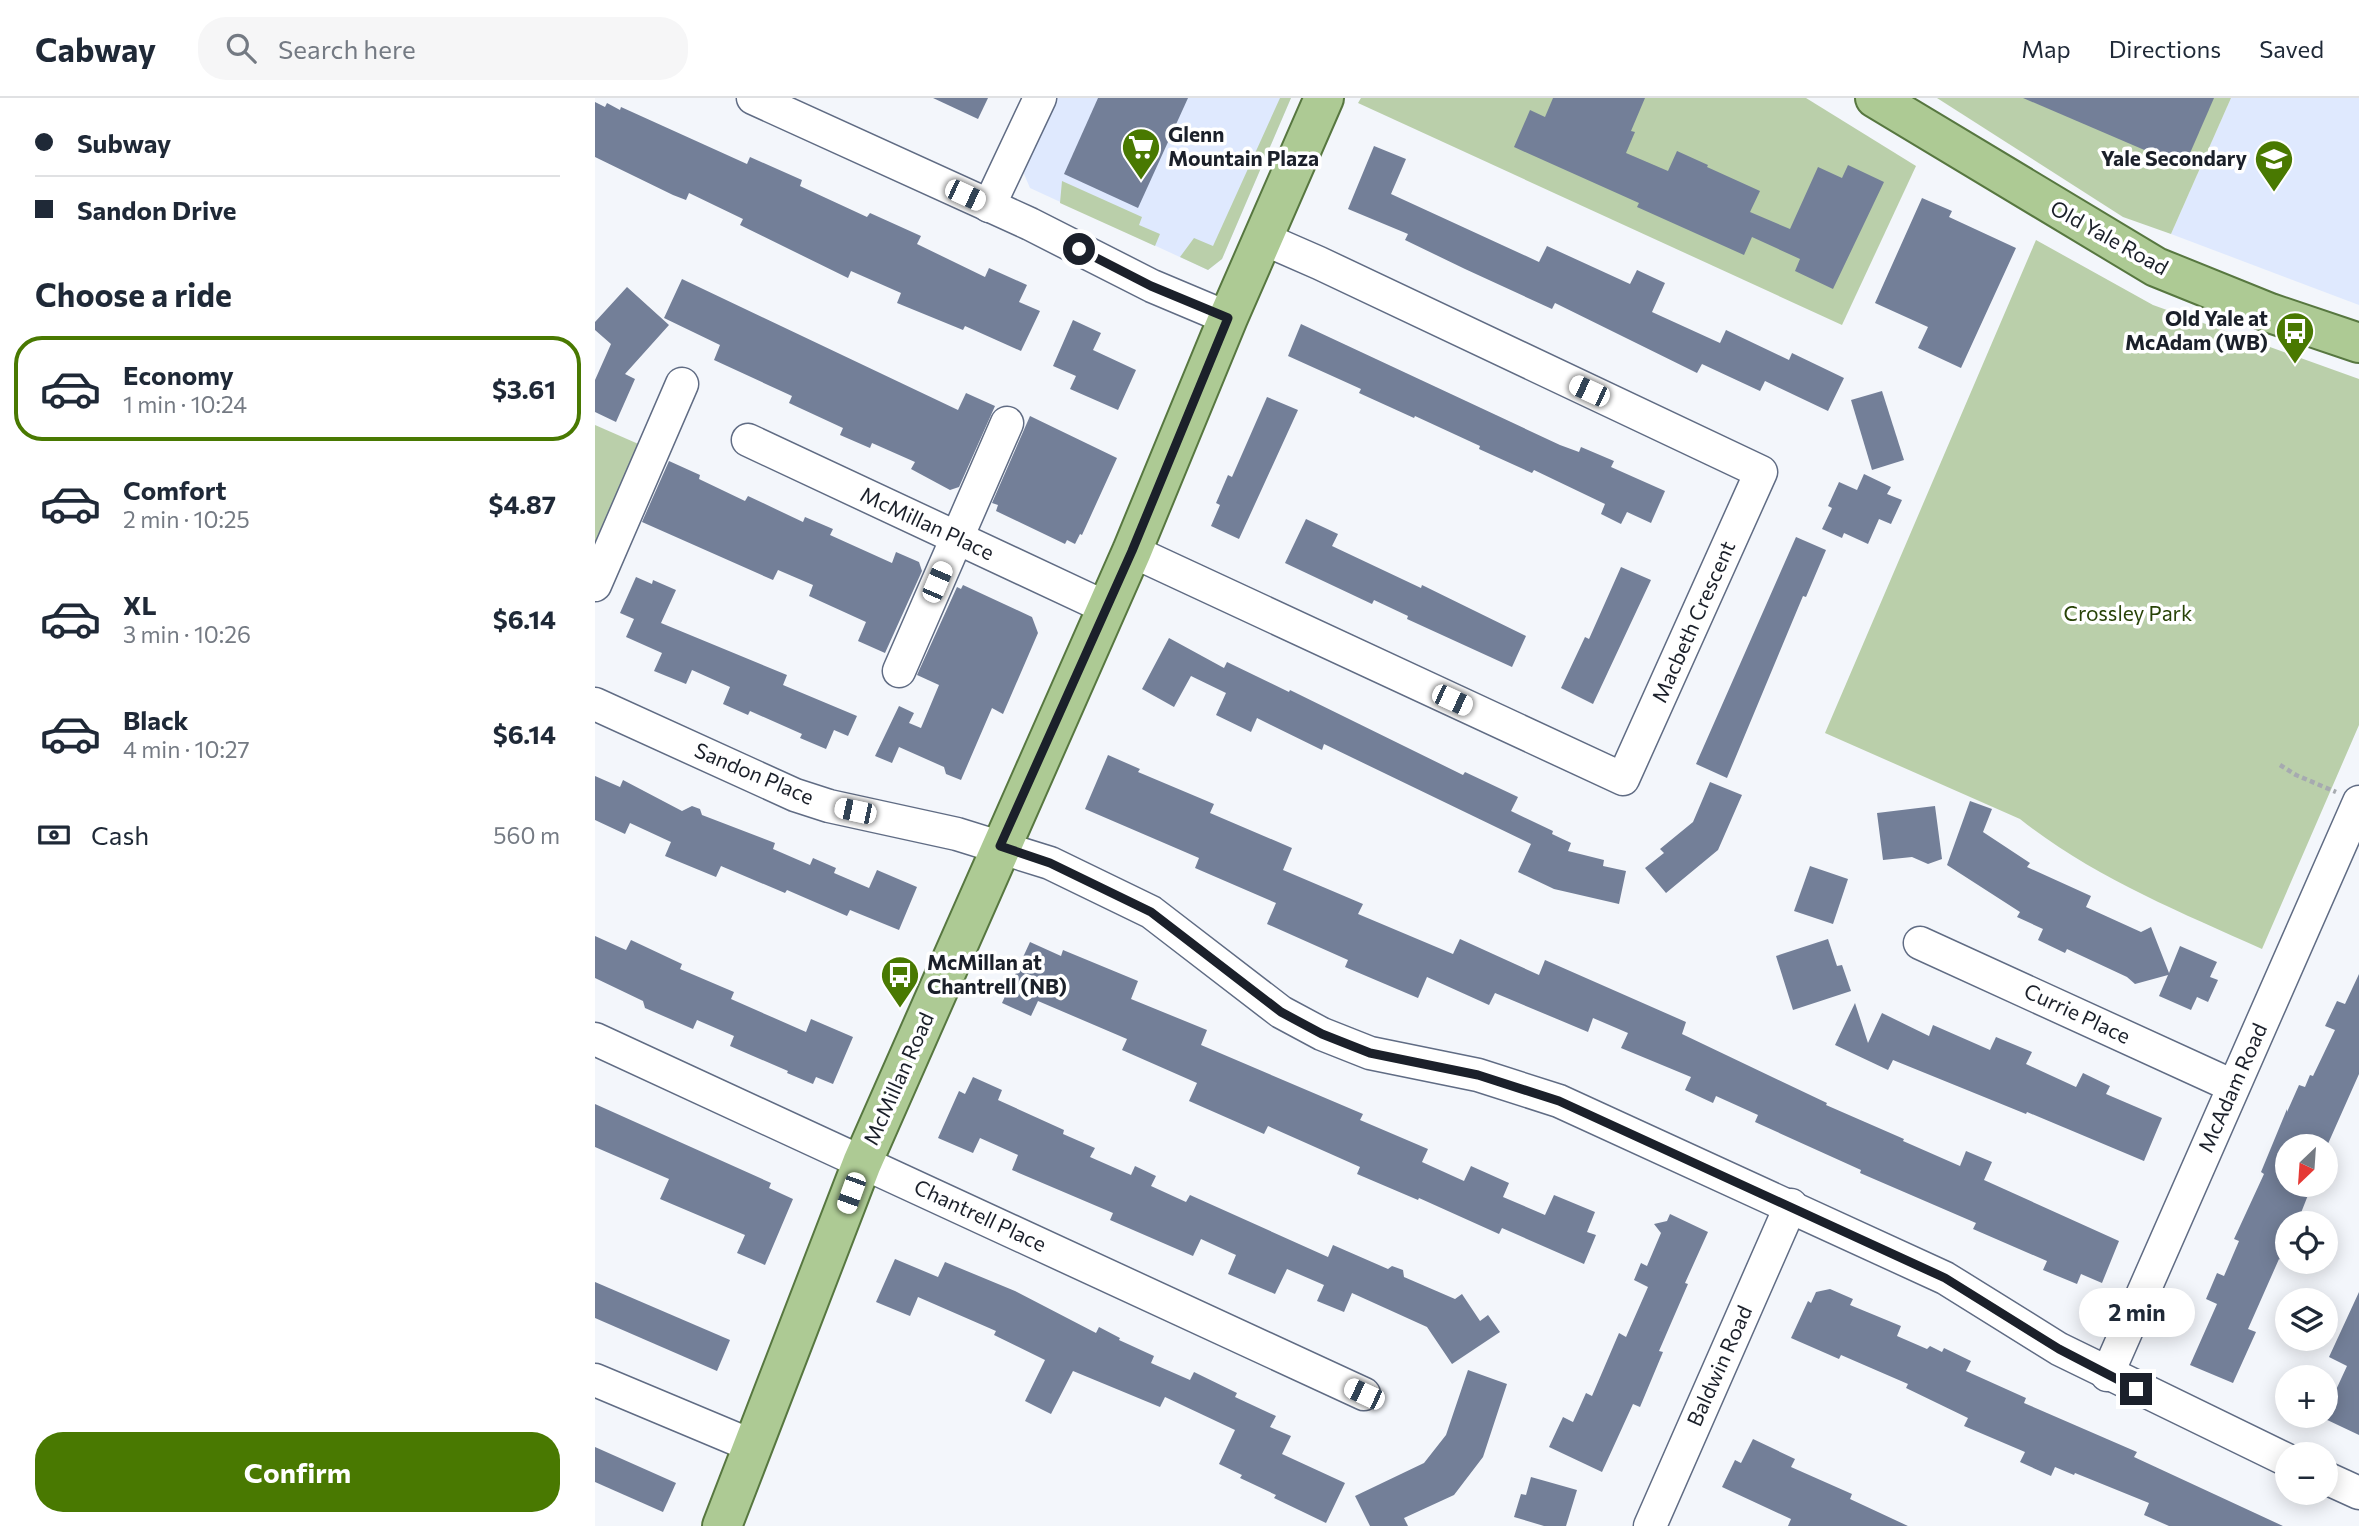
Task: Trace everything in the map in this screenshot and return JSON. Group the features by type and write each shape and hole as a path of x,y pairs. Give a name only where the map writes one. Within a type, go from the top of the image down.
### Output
{"main road":[{"name":"McMillan Road","path":"722,1526 755,1447 862,1163 1132,551 1228,318 1324,98"},
{"name":"Old Yale Road","path":"1875,98 2156,268 2270,313 2359,343"}],"street":[{"path":"753,98 989,206 1151,286 1228,318"},
{"path":"989,206 1040,98"},
{"name":"Macbeth Crescent","path":"1132,551 1623,779 1761,472 1264,239"},
{"path":"595,585 682,384"},
{"path":"899,671 1007,423"},
{"name":"McMillan Place","path":"748,440 1107,608"},
{"name":"Sandon Place","path":"595,704 795,795 1000,846 1050,863 1151,912 1281,1012 1322,1034 1370,1053 1478,1075 1559,1101 1791,1205 1945,1278 2059,1349 2107,1375 2275,1454"},
{"name":"McAdam Road","path":"2107,1375 2233,1086 2350,798"},
{"name":"Currie Place","path":"1920,943 2233,1086"},
{"name":"Chantrell Place","path":"595,1039 1364,1394"},
{"name":"Baldwin Road","path":"1650,1526 1791,1205"},
{"path":"595,1380 755,1447"},
{"path":"2338,1483 2359,1493"}],"path":[{"path":"2280,765 2350,798"}],"shaded area":[{"name":"Glenn Mountain Plaza","path":"1054,98 1291,98 1222,259 1208,270 1030,188 1024,174 1024,164"},
{"name":"Yale Secondary","path":"2231,98 2359,98 2359,305 2171,234"}],"green space":[{"path":"1280,98 1291,98 1222,259 1208,270 1180,257 1194,238 1213,246"},
{"path":"1361,98 1806,98 1916,166 1842,325 1358,103"},
{"path":"1937,98 2231,98 2171,234 2123,217"},
{"path":"1062,181 1142,217 1139,225 1160,234 1155,246 1060,203"},
{"name":"Crossley Park","path":"2036,240 2153,305 2359,379 2359,725 2262,949 2107,876 2048,840 2020,819 1825,733"},
{"path":"595,425 643,446 595,552"}],"building":[{"path":"933,98 988,98 978,119"},
{"path":"1098,98 1188,98 1138,208 1064,174"},
{"path":"1553,98 1645,98 1631,131 1635,132 1626,153 1668,171 1677,151 1708,165 1707,167 1760,191 1750,212 1790,229 1818,167 1842,178 1848,165 1884,182 1833,289 1795,271 1800,259 1752,237 1744,255 1637,207 1639,203 1514,147 1530,110 1545,117"},
{"path":"2023,98 2214,98 2184,167"},
{"path":"595,102 605,107 607,103 620,110 621,107 747,164 750,157 802,180 800,186 867,217 870,213 921,236 917,244 985,277 989,268 1027,285 1019,302 1040,311 1021,351 965,326 963,330 897,303 901,293 851,271 848,278 740,225 743,219 689,193 686,200 595,157"},
{"path":"1374,146 1406,159 1391,194 1539,262 1547,246 1630,284 1637,270 1665,283 1652,312 1720,343 1726,330 1789,360 1792,353 1844,378 1828,411 1765,381 1760,391 1702,364 1697,373 1555,303 1552,309 1465,269 1405,240 1408,234 1348,209"},
{"path":"1922,198 1952,211 1949,217 2016,248 1961,368 1918,348 1928,327 1875,303"},
{"path":"682,279 958,410 966,393 995,406 959,487 950,490 911,469 915,462 872,443 870,448 840,435 843,428 789,403 792,396 714,360 720,345 664,318"},
{"path":"627,287 669,325 625,374 635,379 616,422 595,412 595,380 611,344 595,330 595,322"},
{"path":"1073,320 1101,333 1093,350 1136,370 1118,410 1070,389 1076,376 1053,366"},
{"path":"1301,324 1560,445 1579,452 1581,447 1614,461 1611,467 1665,491 1651,523 1627,512 1621,524 1601,514 1605,504 1359,393 1361,389 1288,356"},
{"path":"1882,391 1904,460 1872,470 1851,400"},
{"path":"1267,397 1298,410 1239,539 1211,526 1220,505 1216,503 1228,475 1232,477"},
{"path":"1030,416 1117,458 1082,535 1080,534 1075,544 1067,540 1065,544 996,511 998,505 992,503"},
{"path":"669,461 745,501 748,496 803,522 805,517 833,529 830,535 892,563 896,552 919,562 922,571 885,653 858,641 866,622 809,596 813,585 778,570 773,580 642,522"},
{"path":"1864,474 1891,487 1887,494 1902,500 1891,524 1879,519 1868,544 1844,533 1842,538 1822,529 1832,508 1828,506 1839,482 1857,490"},
{"path":"1306,519 1338,534 1332,546 1421,588 1422,585 1526,636 1512,667 1407,619 1408,616 1374,600 1372,604 1285,563"},
{"path":"1796,537 1826,550 1806,597 1803,596 1727,778 1696,764"},
{"path":"1621,567 1651,580 1593,704 1561,688 1585,637 1589,639"},
{"path":"636,577 652,584 653,580 676,590 661,623 787,675 783,685 857,716 848,736 834,730 826,749 800,738 802,734 750,711 748,715 723,704 730,687 692,670 686,684 654,671 662,653 626,637 634,619 620,613"},
{"path":"963,585 1032,617 1038,633 1003,714 992,708 961,780 946,774 944,767 899,747 892,763 875,756 899,706 914,713 909,723 921,728 939,685 917,675 957,587 961,589"},
{"path":"1169,638 1224,668 1227,662 1463,775 1465,772 1518,797 1511,811 1553,831 1552,834 1571,843 1568,851 1604,860 1603,866 1626,871 1619,904 1554,889 1518,872 1531,844 1324,744 1322,750 1257,718 1251,732 1216,715 1226,693 1191,676 1174,707 1142,689"},
{"path":"1108,755 1140,769 1138,772 1214,804 1210,813 1292,848 1283,870 1363,904 1358,914 1453,954 1460,939 1539,975 1545,960 1686,1022 1682,1034 1827,1103 1826,1105 1904,1139 1903,1141 1960,1166 1966,1151 1992,1162 1984,1180 2119,1241 2102,1283 2081,1274 2077,1284 2043,1270 2047,1261 1973,1229 1976,1223 1860,1173 1861,1170 1755,1122 1758,1115 1716,1096 1713,1103 1685,1090 1691,1077 1621,1048 1628,1033 1593,1018 1588,1032 1495,993 1489,1005 1427,977 1418,998 1345,967 1348,960 1267,924 1276,903 1195,868 1199,858 1085,809"},
{"path":"595,776 620,787 623,780 682,811 692,806 700,809 702,815 775,843 773,849 810,865 813,858 836,868 834,873 869,888 877,870 917,887 899,930 850,910 847,916 721,866 716,877 665,856 671,842 630,823 625,834 595,820"},
{"path":"1710,782 1742,795 1718,850 1666,893 1645,868 1664,853 1660,849 1693,822"},
{"path":"1970,801 1992,809 1983,832 2030,863 2027,867 2091,896 2086,907 2141,932 2151,927 2169,973 2180,946 2217,962 2210,977 2218,980 2208,1002 2197,997 2191,1010 2159,996 2168,975 2135,984 2127,977 2067,949 2065,953 2038,940 2043,929 2017,917 2020,912 1947,865"},
{"path":"1935,806 1942,859 1928,864 1912,857 1883,860 1877,813"},
{"path":"1810,866 1848,879 1833,924 1794,911"},
{"path":"595,936 626,950 631,940 682,964 680,969 734,992 731,999 806,1032 811,1019 853,1037 833,1084 816,1077 813,1084 787,1073 788,1071 730,1046 734,1036 697,1020 693,1029 645,1008 643,1001 595,978"},
{"path":"1828,939 1837,966 1842,965 1851,991 1793,1010 1776,956"},
{"path":"1030,942 1061,956 1063,950 1138,981 1131,999 1207,1030 1201,1045 1363,1114 1360,1120 1428,1149 1422,1162 1464,1181 1471,1166 1509,1183 1503,1197 1545,1215 1554,1195 1595,1212 1587,1232 1596,1235 1584,1264 1502,1228 1499,1234 1357,1174 1360,1167 1268,1126 1264,1134 1189,1101 1197,1083 1122,1050 1127,1039 1038,1001 1031,1016 1002,1003"},
{"path":"2359,974 2359,1074 2332,1134 2277,1134 2299,1085 2305,1087 2310,1075 2313,1076 2335,1030 2325,1026 2337,1001 2345,1004"},
{"path":"1855,1003 1868,1043 1882,1013 1929,1036 1933,1025 1990,1050 1996,1037 2032,1052 2026,1064 2076,1087 2083,1073 2110,1086 2106,1094 2162,1118 2144,1161 1893,1060 1888,1070 1835,1045"},
{"path":"973,1077 1002,1090 998,1100 1064,1130 1063,1134 1095,1148 1090,1157 1131,1175 1135,1166 1156,1176 1151,1186 1186,1202 1190,1195 1328,1257 1333,1245 1388,1269 1392,1266 1403,1270 1404,1277 1455,1299 1462,1294 1480,1321 1488,1315 1500,1332 1452,1364 1427,1327 1352,1293 1344,1312 1317,1301 1324,1285 1287,1269 1275,1294 1228,1274 1236,1255 1201,1239 1193,1256 1110,1220 1113,1213 1012,1170 1018,1155 980,1138 973,1153 938,1138 959,1091 965,1094"},
{"path":"595,1104 771,1183 769,1188 793,1199 765,1265 737,1253 745,1235 660,1199 669,1179 595,1147"},
{"path":"2275,1138 2275,1197 2307,1197 2302,1211 2275,1211 2275,1268 2248,1329 2256,1332 2233,1383 2190,1365 2217,1304 2206,1299 2217,1273 2224,1276 2239,1241 2234,1239 2264,1174 2261,1172"},
{"path":"1670,1214 1708,1232 1685,1283 1688,1284 1659,1351 1663,1352 1640,1407 1633,1404 1602,1472 1549,1447 1563,1417 1573,1422 1586,1393 1592,1396 1619,1333 1626,1337 1648,1287 1634,1280 1641,1263 1647,1266 1661,1233 1654,1224 1667,1221"},
{"path":"895,1259 938,1277 945,1262 1015,1291 1096,1333 1099,1327 1120,1338 1119,1340 1154,1356 1151,1363 1190,1380 1194,1372 1237,1393 1235,1397 1276,1416 1270,1427 1291,1436 1282,1454 1345,1483 1326,1523 1274,1498 1276,1495 1240,1478 1242,1475 1219,1464 1235,1430 1165,1397 1160,1407 1073,1371 1051,1414 1025,1401 1045,1360 994,1335 996,1331 918,1297 910,1316 876,1302"},
{"path":"595,1282 730,1340 717,1371 595,1318"},
{"path":"1830,1289 1853,1299 1850,1305 1901,1326 1897,1336 1927,1349 1930,1346 1942,1352 1944,1348 1971,1361 1966,1371 2026,1398 2024,1403 2137,1452 2134,1457 2283,1526 2169,1526 2144,1515 2149,1503 2075,1473 2074,1475 2055,1467 2051,1476 2020,1462 2025,1452 1964,1426 1968,1418 1906,1388 1908,1384 1841,1355 1839,1359 1791,1338 1808,1301 1811,1303 1816,1292"},
{"path":"2359,1292 2359,1435 2338,1425 2338,1386 2347,1366 2329,1357 2332,1351 2338,1351 2338,1338"},
{"path":"1468,1370 1507,1384 1483,1457 1454,1495 1404,1518 1408,1526 1370,1526 1355,1496 1424,1463 1446,1435"},
{"path":"1753,1439 1795,1459 1791,1467 1852,1494 1850,1499 1908,1526 1788,1526 1791,1519 1722,1487 1735,1460 1741,1463"},
{"path":"595,1447 676,1483 663,1512 595,1482"},
{"path":"1531,1477 1577,1490 1566,1526 1544,1526 1514,1517 1521,1494 1526,1495"}],"place":[{"name":"Glenn Mountain Plaza","path":"1141,181"},
{"name":"Yale Secondary","path":"2274,193"},
{"name":"Old Yale at McAdam (WB)","path":"2295,365"},
{"name":"McMillan at Chantrell (NB)","path":"900,1009"}],"route":[{"path":"1079,249 1151,286 1228,318 1132,551 1000,846 1050,863 1151,912 1281,1012 1322,1034 1370,1053 1478,1075 1559,1101 1791,1205 1945,1278 2059,1349 2136,1389"}]}
